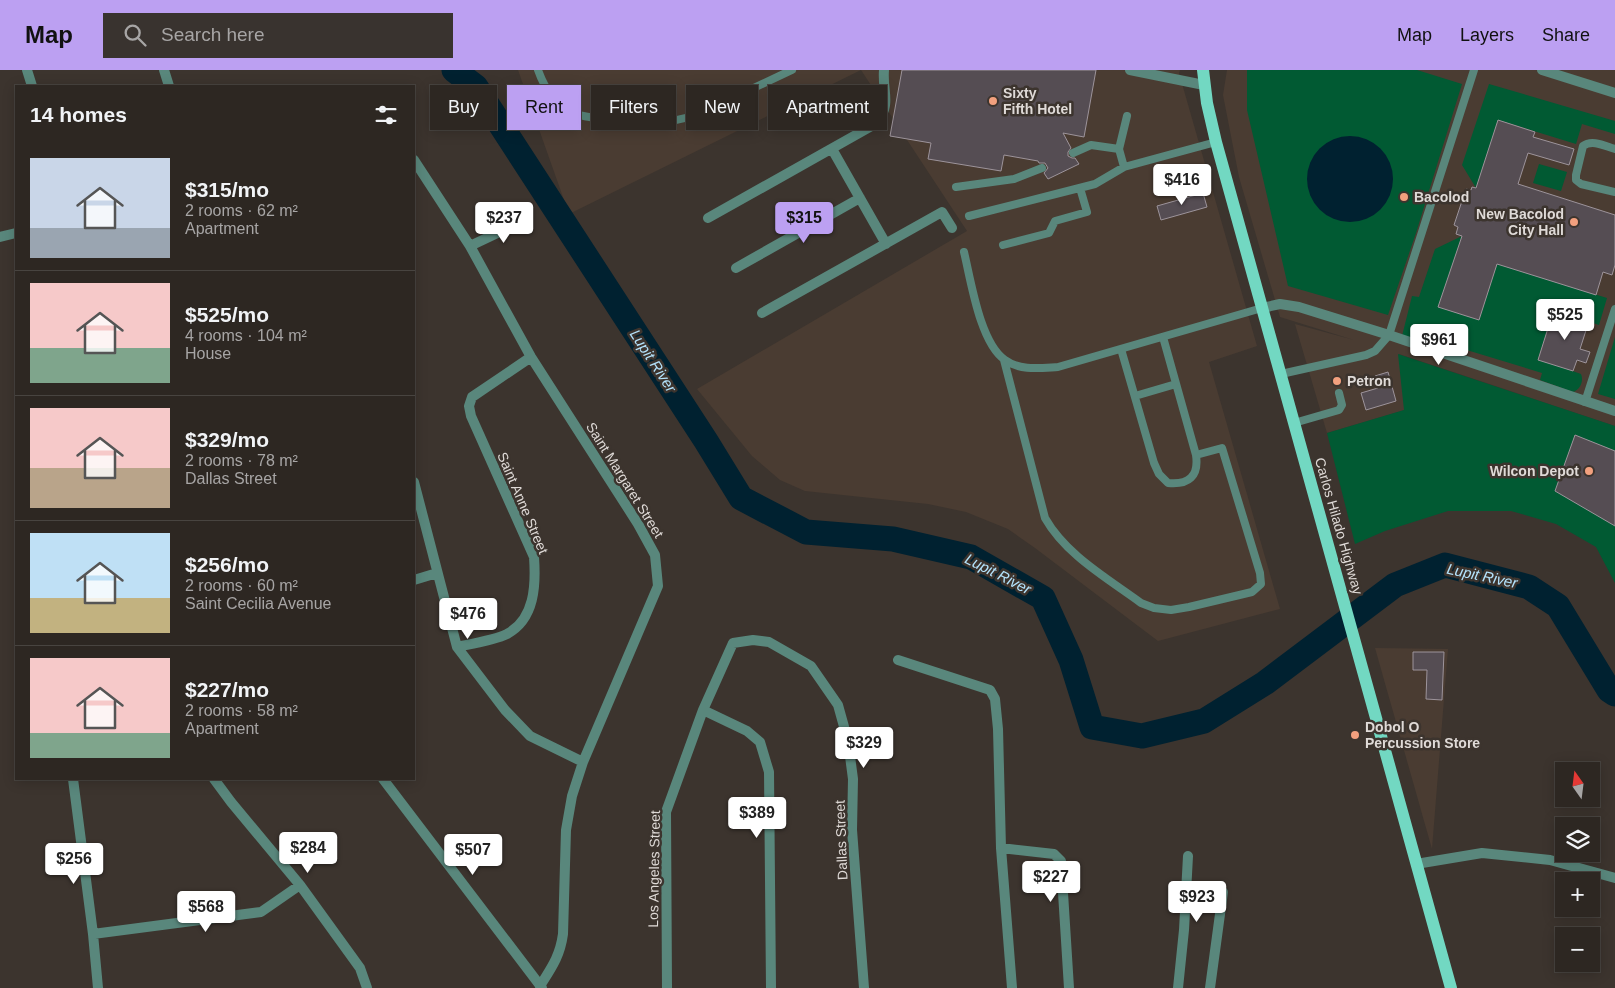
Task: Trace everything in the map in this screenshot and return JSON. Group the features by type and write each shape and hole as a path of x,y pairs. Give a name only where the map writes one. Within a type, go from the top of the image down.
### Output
{"main road":[{"name":"Carlos Hilado Highway","path":"1204,70 1204,85 1216,142 1451,988"}],"street":[{"path":"27,70 32,85"},
{"path":"164,70 169,85"},
{"path":"708,218 877,123 884,114 887,104 883,81 884,70"},
{"path":"1130,70 1204,85"},
{"path":"1542,70 1562,73 1615,93"},
{"path":"832,149 886,244"},
{"name":"Saint Margaret Street","path":"415,162 470,246 531,357 638,524 654,555 658,586 583,762 572,796 566,830 561,949 556,962 541,987"},
{"path":"736,268 860,198"},
{"path":"762,313 942,212 952,228"},
{"path":"470,246 527,219"},
{"path":"0,237 15,233"},
{"path":"1262,308 1280,304 1300,307 1615,412"},
{"name":"Saint Anne Street","path":"457,647 506,634 522,622 534,596 534,557 471,416 469,406 472,397 531,357"},
{"path":"415,486 457,647 505,710 530,736 583,762"},
{"path":"415,580 437,573"},
{"name":"Dallas Street","path":"733,643 753,640 769,642 811,666 838,704 848,741 853,779 852,830 864,988"},
{"name":"Los Angeles Street","path":"666,988 666,812 703,710 733,643"},
{"path":"898,660 990,690 995,699 998,729 1001,848 1012,988"},
{"path":"703,710 747,731 760,742 769,772 770,988"},
{"path":"73,780 98,988"},
{"path":"215,780 300,885 360,968 367,988"},
{"path":"384,780 541,987"},
{"path":"1001,848 1054,854 1061,860 1069,988"},
{"path":"1416,864 1482,853 1550,860 1615,878"},
{"path":"1178,988 1184,930 1188,856"},
{"path":"93,934 261,912 300,885"},
{"path":"1210,988 1223,892"}],"lane":[{"path":"538,70 545,87 555,100 570,112 589,117 658,122 694,116 792,70"},
{"path":"1280,374 1332,366 1366,355 1376,351 1388,335 1474,70"},
{"path":"1124,167 1119,149 1127,116"},
{"path":"969,216 1094,184 1124,167 1216,142"},
{"path":"1615,150 1592,142 1583,146 1576,180 1581,184 1615,192"},
{"path":"1073,153 1091,145 1119,149"},
{"path":"956,187 1014,179 1042,168"},
{"path":"1002,245 1049,233 1055,221 1086,212 1080,188"},
{"path":"964,252 982,325 995,350 1004,360 1017,366 1036,368 1058,367 1262,308"},
{"path":"1585,402 1615,310"},
{"path":"1122,349 1154,463 1159,474 1168,483 1178,484 1189,480 1195,474 1198,466 1162,337"},
{"path":"1004,360 1045,518 1052,531 1070,550 1140,602 1154,608 1170,610 1189,607 1252,592 1261,584 1260,573 1222,448 1196,455"},
{"path":"1135,396 1176,384"},
{"path":"1294,422 1339,410 1342,405 1340,393"}],"shaded area":[{"path":"518,70 861,70 831,85 768,85 768,116 758,121 758,85 686,85 686,130 739,130 569,214 539,130 581,130 581,85 523,85"},
{"path":"861,70 1180,70 1179,73 1257,346 1209,362 1280,609 1158,641 1008,529 966,512 928,504 805,491 780,480 752,456 697,389 967,231 887,109 887,85 871,85"},
{"path":"1227,70 1615,70 1615,426 1399,354 1405,410 1327,433 1295,324 1354,340 1280,317 1239,177 1223,95"},
{"path":"1375,648 1448,649 1432,849"}],"green space":[{"path":"1247,70 1417,70 1462,84 1416,233 1388,315 1288,286 1247,110"},
{"path":"1489,84 1615,121 1615,134 1582,124 1576,144 1498,120 1476,188 1462,165"},
{"path":"1539,164 1567,172 1561,191 1533,183"},
{"path":"1462,236 1439,307 1479,320 1497,264 1607,298 1599,325 1554,310 1538,359 1581,374 1582,382 1575,391 1573,392 1540,380 1542,373 1437,341 1434,348 1402,336 1412,296 1419,297 1435,249"},
{"path":"1615,337 1615,399 1598,394"},
{"path":"1398,354 1615,426 1615,583 1596,547 1556,524 1511,511 1448,511 1385,531 1355,544 1327,433 1404,410"}],"water":[{"path":"1350,136 1367,139 1381,148 1390,162 1393,179 1390,196 1381,210 1367,219 1350,222 1333,219 1319,210 1310,196 1307,179 1310,162 1319,148 1333,139"}],"building":[{"name":"Sixty Fifth Hotel","path":"902,70 1096,70 1084,137 1063,133 1071,148 1068,156 1075,158 1079,164 1048,179 1044,173 1048,168 1045,163 1004,155 1001,171 928,159 931,143 890,136"},
{"name":"New Bacolod City Hall","path":"1498,120 1535,132 1533,137 1574,149 1569,165 1528,153 1518,184 1615,215 1615,265 1612,275 1603,272 1596,295 1497,264 1479,320 1438,307 1462,236 1456,234 1458,227 1454,225 1466,189 1476,188"},
{"path":"1203,193 1207,207 1161,220 1157,206"},
{"path":"1554,309 1589,321 1580,349 1590,352 1586,363 1577,360 1573,371 1538,360"},
{"path":"1388,372 1396,401 1366,410 1361,393 1378,388 1375,376"},
{"name":"Wilcon Depot","path":"1575,435 1615,451 1615,526 1555,491"},
{"path":"1413,652 1444,652 1442,700 1426,699 1427,670 1413,670"}],"waterway":[{"name":"Lupit River","path":"454,70 476,87 741,498 806,532 893,539 971,557 1043,598 1071,660 1092,727 1142,736 1204,721 1265,683 1395,585 1445,565 1529,587 1558,606 1609,690 1615,694"}],"place":[{"name":"Sixty Fifth Hotel","path":"993,101"},
{"name":"Bacolod","path":"1404,197"},
{"name":"New Bacolod City Hall","path":"1574,222"},
{"name":"Petron","path":"1337,381"},
{"name":"Wilcon Depot","path":"1589,471"},
{"name":"Dobol O Percussion Store","path":"1355,735"}]}
